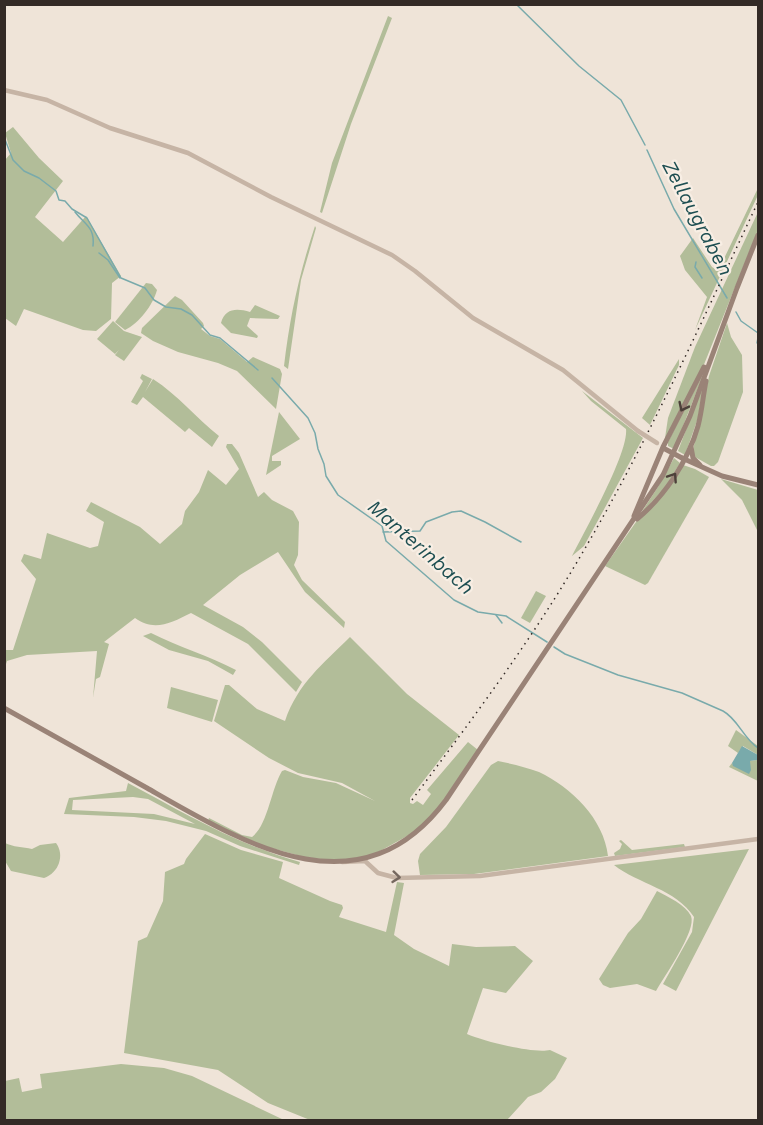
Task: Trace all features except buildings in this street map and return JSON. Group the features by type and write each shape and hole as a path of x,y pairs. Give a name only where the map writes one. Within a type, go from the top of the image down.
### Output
{"main road":[{"path":"4,708 208,823 262,847 305,860 339,862 367,858 390,851 414,836 437,814 654,490 677,446 759,235"},
{"path":"629,526 719,336"},
{"path":"629,526 665,489 691,446 698,424 713,352"},
{"path":"691,446 693,458 703,468"},
{"path":"664,448 722,476 759,487"}],"street":[{"path":"4,90 47,100 110,128 188,153 271,197 392,255 472,318 562,370 638,431 664,448"},
{"path":"339,862 348,864 365,861 378,873 389,877 480,876 759,839"}],"green space":[{"path":"388,16 392,18 351,124 322,213 320,212 332,163"},
{"path":"13,127 39,158 63,181 35,217 63,242 86,216 121,276 112,283 111,319 96,331 83,330 24,309 16,326 5,318 5,160 11,153 5,133"},
{"path":"758,188 758,195 695,330 707,297 685,270 680,256 693,238 712,267 718,271"},
{"path":"758,212 758,230 703,367 665,438 668,418 695,347"},
{"path":"315,226 301,280 288,369 284,366 292,312"},
{"path":"146,283 152,284 157,290 155,296 140,318 125,330 115,322"},
{"path":"175,296 182,300 203,323 204,326 201,329 210,336 220,339 247,362 253,357 280,369 282,374 276,409 237,371 178,352 141,333 142,328"},
{"path":"255,305 280,316 278,319 250,318 247,326 258,336 257,338 231,333 221,323 225,314 232,310 250,312"},
{"path":"113,321 124,331 142,337 124,361 115,355 119,350 115,354 97,339"},
{"path":"727,323 731,337 742,355 743,392 718,462 711,466 695,457 693,450 709,376"},
{"path":"679,359 679,365 650,425 642,418"},
{"path":"705,370 674,449 668,446 668,442"},
{"path":"142,374 152,379 145,392 153,379 171,392 219,436 212,447 189,428 185,432 143,397 137,405 131,402 143,381 140,378"},
{"path":"704,382 698,418 685,455 678,451"},
{"path":"582,391 643,438 584,546 572,556 621,455 626,429"},
{"path":"279,412 300,439 272,456 272,461 281,461 281,465 266,475"},
{"path":"227,444 232,444 239,453 258,497 264,492 272,500 293,511 299,522 298,555 294,565 302,580 345,622 344,628 305,592 278,552 240,575 203,605 243,627 262,642 302,682 296,692 248,644 191,613 170,623 156,625 149,625 135,618 104,642 109,644 100,677 96,679 93,698 97,651 27,655 7,661 5,667 5,650 13,650 36,579 21,561 24,554 41,559 47,533 90,548 98,546 104,522 86,511 91,502 140,527 160,544 182,524 185,511 199,492 208,470 226,485 239,469 226,447"},
{"path":"674,458 680,463 666,486 639,516 658,487"},
{"path":"683,465 709,477 648,583 645,585 605,566 636,522"},
{"path":"721,479 758,490 758,532 742,500"},
{"path":"536,591 546,596 530,623 521,618"},
{"path":"151,633 236,670 233,675 208,661 169,650 143,636"},
{"path":"350,637 407,694 459,735 410,798 410,803 417,801 423,805 431,794 427,790 468,742 478,750 437,810 418,830 373,855 337,861 304,857 264,846 208,821 209,818 242,835 252,837 266,816 278,779 285,770 303,777 336,783 375,801 342,783 298,773 269,758 214,721 225,685 229,685 257,709 285,721 304,685"},
{"path":"171,687 218,700 212,722 167,708"},
{"path":"736,730 758,746 758,755 743,746 738,753 728,746"},
{"path":"758,756 758,781 729,767 732,763 734,766 749,767 750,761 757,760"},
{"path":"498,761 539,772 574,795 600,829 608,856 474,874 420,875 418,861 420,854 446,827 491,765"},
{"path":"128,783 212,827 255,847 300,862 299,865 240,846 206,831 166,821 64,814 69,798 126,791","holes":["133,797 148,799 195,824 154,814 72,810 73,800"]},
{"path":"205,834 241,850 283,862 279,878 342,905 339,917 386,932 397,882 404,883 394,935 414,949 449,966 452,944 476,947 515,946 533,961 506,993 483,988 467,1034 520,1049 550,1050 567,1058 555,1079 541,1092 528,1097 507,1120 310,1120 268,1103 218,1070 124,1053 138,941 147,937 163,901 165,872 184,864"},
{"path":"621,840 632,850 684,844 685,847 615,856 614,853 620,849 622,844 619,841"},
{"path":"5,843 32,849 40,845 56,843 60,853 57,868 44,878 11,871 5,861"},
{"path":"749,849 676,991 663,984 692,932 694,917 667,893 614,865"},
{"path":"657,891 681,904 691,916 692,923 679,954 656,991 637,984 610,988 603,985 599,979 628,933 641,919"},
{"path":"121,1064 164,1068 192,1076 284,1120 5,1120 5,1081 19,1078 22,1092 42,1088 40,1074"}],"water":[{"path":"742,746 758,755 757,760 750,761 749,774 733,766 732,763"}],"waterway":[{"name":"Zellaugraben","path":"516,4 579,66 621,100 645,145"},
{"name":"Manterinbach","path":"4,137 13,160 24,171 39,178 56,191 59,200 65,201 72,209 87,218 121,278 145,288 154,300 166,307 181,309 192,315 210,335 220,338 258,370"},
{"name":"Zellaugraben","path":"647,150 674,209 727,298"},
{"name":"Manterinbach","path":"75,212 91,230 93,246"},
{"name":"Manterinbach","path":"99,253 108,260 120,278"},
{"path":"696,262 695,267 702,278"},
{"name":"Zellaugraben","path":"736,312 741,321 758,333"},
{"path":"757,343 758,338"},
{"name":"Manterinbach","path":"272,378 308,418 315,433 326,476 338,495 382,526 386,541 454,600 478,612 506,616 547,642"},
{"path":"383,532 420,531 426,522 461,511 521,542"},
{"name":"Manterinbach","path":"496,615 502,623"},
{"name":"Manterinbach","path":"554,647 565,654 618,675 682,693 723,711 758,748"}],"railway":[{"path":"412,800 519,653 577,562 650,429 758,202"}]}
